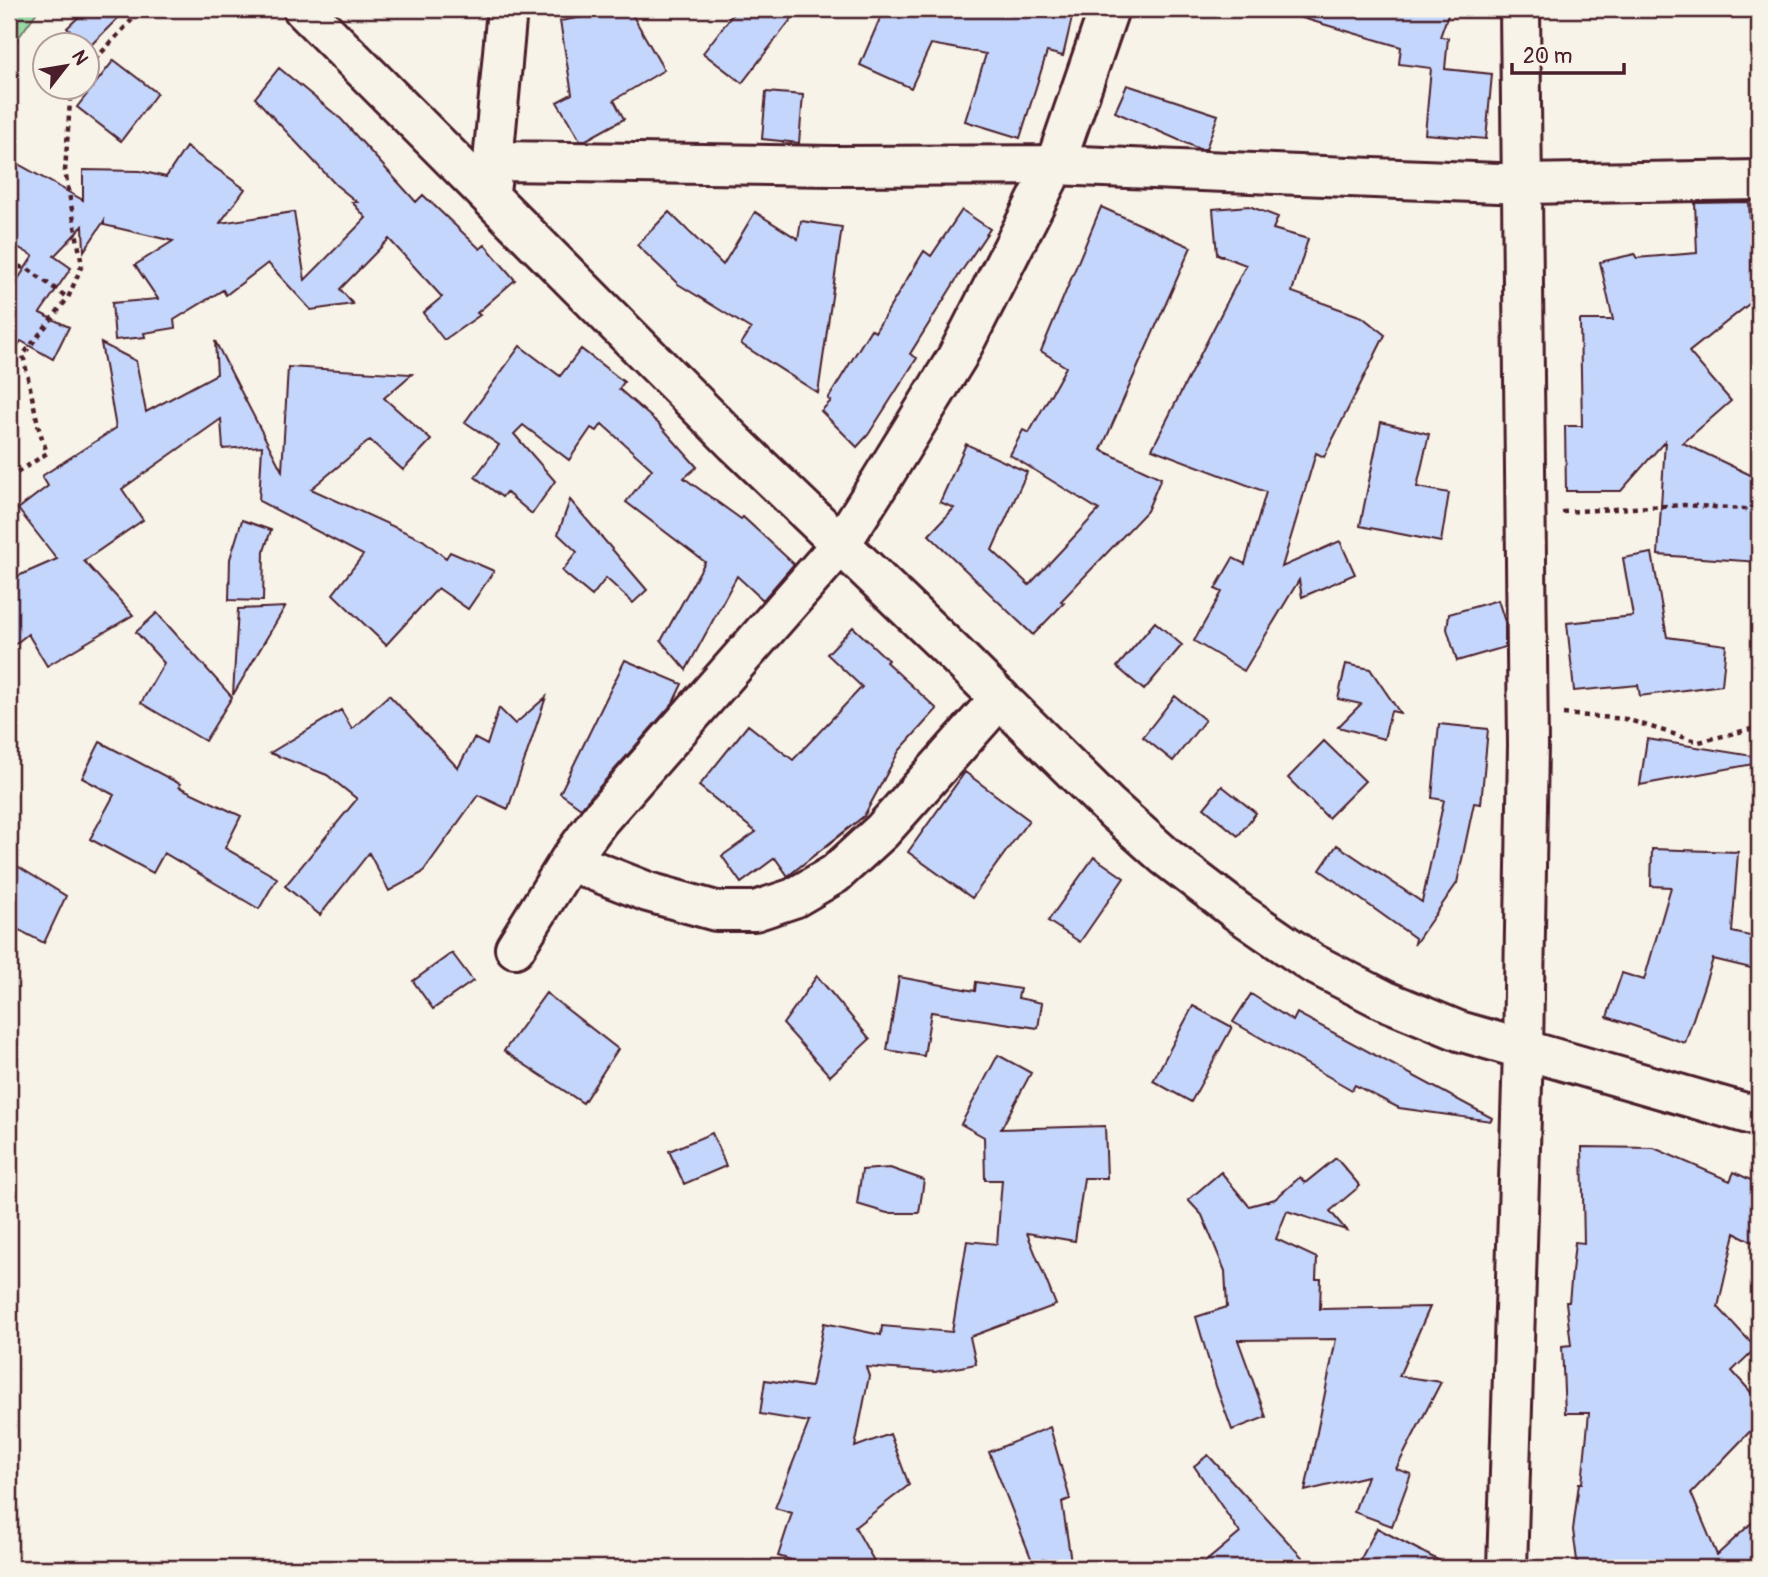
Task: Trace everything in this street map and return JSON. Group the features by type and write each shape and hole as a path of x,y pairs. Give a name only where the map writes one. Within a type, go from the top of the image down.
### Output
{"street":[{"path":"303,9 491,179 840,545 1109,806 1166,857 1238,912 1312,963 1384,1000 1459,1031 1759,1117"},
{"path":"491,179 507,9"},
{"path":"515,947 599,820 840,545 957,357 1055,165 1109,9"},
{"path":"1507,1568 1523,1051 1528,711 1520,9"},
{"path":"491,179 833,166 1055,165 1523,184 1759,180"},
{"path":"569,862 648,892 716,911 755,911 794,898 835,874 882,831 1000,698"}],"path":[{"path":"102,52 142,9"},
{"path":"9,478 47,453 23,355 68,298 82,265 65,171 70,102"},
{"path":"9,264 28,269 68,298"},
{"path":"1526,513 1684,505 1759,510"},
{"path":"1528,711 1626,719 1699,742 1759,727"}],"green space":[{"path":"9,9 39,9 9,51"}],"building":[{"path":"87,9 127,9 102,34 71,32 67,28"},
{"path":"590,9 629,9 664,70 614,100 624,119 586,140 580,140 557,102 572,94 560,21 594,15"},
{"path":"737,9 799,9 742,83 703,53"},
{"path":"884,9 1074,9 1063,56 1047,52 1020,138 965,121 986,54 931,44 911,88 860,65"},
{"path":"1301,9 1450,9 1440,37 1448,38 1445,69 1492,74 1486,139 1425,134 1431,68 1399,64 1401,47 1299,17"},
{"path":"114,60 157,93 121,141 77,107 81,102 102,102 102,75"},
{"path":"279,68 341,119 416,202 423,195 480,249 485,245 515,280 477,313 480,315 444,340 423,313 442,297 389,239 340,289 353,304 311,310 268,263 226,295 223,290 174,320 175,328 144,333 145,337 115,340 112,303 158,299 135,265 173,241 104,225 104,221 84,251 83,226 54,256 71,268 40,313 69,327 53,359 21,341 9,358 9,293 33,256 9,242 9,159 83,200 83,170 140,171 166,177 186,147 245,189 220,223 294,212 305,280 366,218 352,202 357,202 336,185 255,98"},
{"path":"1127,85 1218,115 1206,149 1199,149 1115,112"},
{"path":"766,92 803,95 799,143 762,139"},
{"path":"1749,202 1754,300 1689,352 1731,401 1683,443 1759,479 1759,562 1658,555 1665,441 1621,491 1566,491 1565,426 1582,426 1580,320 1613,320 1600,262 1635,254 1636,258 1697,253 1695,203"},
{"path":"1249,206 1278,217 1273,229 1308,239 1292,292 1362,317 1385,335 1324,457 1316,453 1282,567 1340,541 1355,574 1302,597 1299,580 1244,671 1194,641 1222,592 1215,589 1233,558 1245,564 1266,492 1152,449 1246,265 1217,254 1213,209"},
{"path":"1101,207 1191,247 1101,450 1161,478 1147,511 1061,601 1064,603 1033,635 929,535 954,508 940,502 966,444 1027,472 992,550 1029,585 1099,510 1010,455 1023,430 1029,433 1066,367 1041,351"},
{"path":"962,210 990,229 910,354 917,358 868,435 857,447 821,411 831,401 828,399 871,329 875,332 924,251 931,256"},
{"path":"669,212 723,265 755,212 798,239 801,221 842,227 818,393 741,344 751,329 678,284 637,245"},
{"path":"215,341 282,471 288,367 412,374 384,398 431,440 403,470 370,440 311,489 423,540 446,558 450,552 494,571 468,609 438,588 386,645 333,594 363,555 259,501 262,446 223,449 221,419 122,489 143,520 84,561 133,615 47,666 28,634 9,649 9,580 57,559 18,509 48,486 42,476 116,428 101,343 136,361 146,412 217,374"},
{"path":"520,346 560,376 581,349 624,382 619,389 659,424 697,467 684,478 741,519 743,517 794,564 763,600 737,576 686,670 661,641 705,562 626,502 652,469 602,424 597,431 591,428 569,460 523,425 514,434 555,481 532,514 506,492 502,497 475,477 499,445 465,422"},
{"path":"1381,422 1429,434 1417,487 1449,493 1441,542 1360,526"},
{"path":"570,500 647,590 633,603 606,578 592,596 562,571 577,552 558,534"},
{"path":"242,520 271,530 264,551 263,601 229,600 230,559"},
{"path":"1652,553 1667,637 1726,645 1722,685 1640,696 1638,685 1574,691 1567,623 1633,616 1623,558"},
{"path":"1498,600 1505,622 1505,647 1457,661 1447,629 1449,614"},
{"path":"285,607 233,695 238,609"},
{"path":"157,613 232,697 205,741 141,703 164,663 136,632"},
{"path":"1155,622 1182,645 1144,690 1117,667"},
{"path":"853,627 937,709 899,751 864,816 788,876 775,858 741,883 722,856 756,832 699,786 748,725 793,760 862,687 827,654"},
{"path":"625,660 682,684 673,703 581,808 560,793"},
{"path":"1346,664 1370,669 1400,713 1391,711 1384,739 1338,727 1361,704 1338,699"},
{"path":"389,695 458,768 474,738 487,745 499,708 515,724 546,697 508,809 478,795 422,873 389,891 369,853 320,915 285,886 357,799 327,775 270,753 341,710 352,729"},
{"path":"1175,696 1205,720 1173,761 1143,737"},
{"path":"1439,724 1488,729 1481,804 1474,803 1457,883 1414,945 1415,938 1320,870 1337,845 1422,902 1444,800 1432,798"},
{"path":"1647,739 1759,757 1759,763 1640,785"},
{"path":"1324,741 1365,781 1328,818 1288,778"},
{"path":"100,742 180,784 179,787 241,816 225,848 277,878 259,909 164,853 153,873 90,839 114,795 82,778"},
{"path":"965,772 1029,820 972,898 908,852"},
{"path":"1222,786 1256,813 1238,836 1204,808"},
{"path":"1652,849 1738,852 1732,932 1759,938 1759,970 1713,959 1685,1043 1607,1017 1622,973 1644,980 1671,887 1651,886"},
{"path":"1094,857 1124,878 1080,942 1048,921"},
{"path":"9,861 66,896 44,943 9,925"},
{"path":"452,953 473,981 433,1009 413,981"},
{"path":"817,976 870,1039 830,1076 783,1024"},
{"path":"899,977 975,991 976,982 1020,989 1018,998 1042,1003 1038,1028 931,1012 924,1056 887,1050"},
{"path":"546,993 618,1049 583,1103 504,1051"},
{"path":"1251,994 1293,1021 1297,1013 1492,1118 1491,1121 1399,1108 1355,1085 1352,1090 1233,1022"},
{"path":"1193,1006 1232,1027 1191,1102 1153,1081"},
{"path":"998,1055 1031,1073 1001,1129 1105,1126 1107,1178 1084,1178 1075,1241 1027,1233 1056,1305 970,1337 976,1364 935,1372 866,1367 869,1376 855,1447 890,1434 909,1485 855,1527 878,1568 817,1568 778,1556 792,1513 775,1508 809,1422 760,1414 765,1380 811,1387 824,1323 881,1335 882,1326 952,1332 967,1241 997,1244 1002,1180 985,1180 984,1137 961,1124"},
{"path":"712,1133 726,1166 684,1184 669,1151"},
{"path":"1582,1147 1654,1148 1730,1181 1734,1172 1759,1184 1759,1245 1735,1233 1718,1307 1756,1348 1732,1371 1759,1401 1759,1422 1691,1493 1717,1555 1759,1516 1759,1568 1578,1568 1573,1530 1579,1483 1582,1483 1589,1413 1565,1413 1562,1346 1571,1345 1566,1302 1569,1302 1575,1242 1584,1243"},
{"path":"1336,1158 1360,1186 1330,1211 1346,1230 1287,1211 1276,1239 1317,1258 1316,1279 1321,1279 1320,1309 1430,1307 1399,1376 1441,1382 1396,1469 1411,1474 1392,1526 1354,1512 1367,1476 1305,1491 1336,1339 1238,1340 1266,1417 1232,1430 1196,1317 1227,1307 1225,1271 1202,1215 1188,1200 1221,1172 1249,1206 1275,1199 1300,1177 1305,1183"},
{"path":"890,1168 924,1180 919,1213 887,1213 857,1204 862,1170"},
{"path":"1050,1427 1070,1499 1062,1502 1072,1568 1035,1568 989,1452"},
{"path":"1208,1455 1312,1568 1198,1568 1240,1533 1194,1466"},
{"path":"1377,1528 1453,1568 1356,1568"}]}
